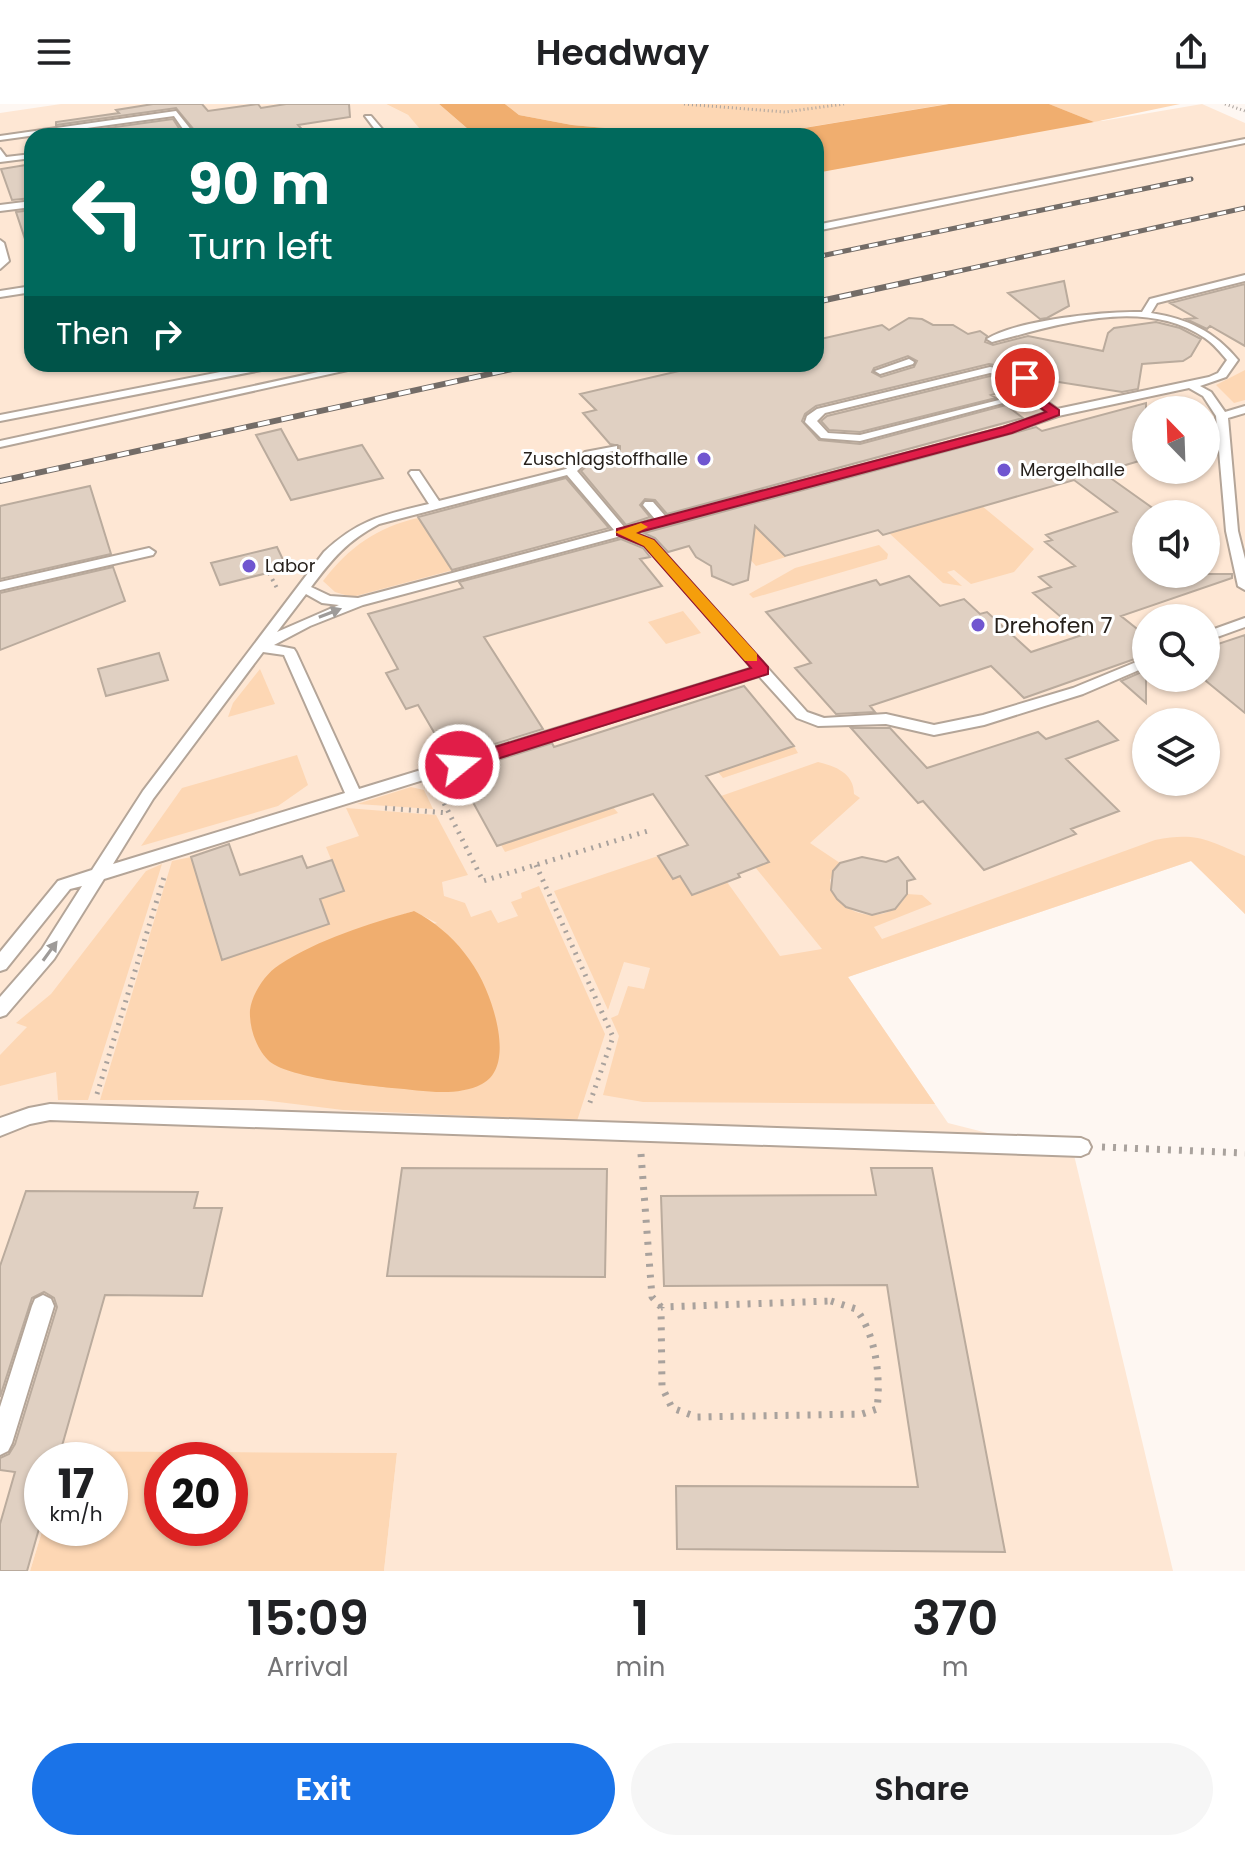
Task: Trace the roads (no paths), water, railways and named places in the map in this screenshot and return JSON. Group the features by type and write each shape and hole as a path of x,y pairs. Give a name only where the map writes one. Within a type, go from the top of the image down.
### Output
{"lane":[{"path":"70,128 176,113 186,128"},
{"path":"368,118 377,128"},
{"path":"0,138 24,135"},
{"path":"824,226 1245,141"},
{"path":"24,142 0,148 3,160 24,157"},
{"path":"0,208 24,205"},
{"path":"0,243 4,261 0,266"},
{"path":"1145,315 1153,301 1245,278"},
{"path":"0,294 24,290"},
{"path":"261,647 286,631 358,602 1007,430 1055,413 1191,385 1222,375 1239,360 1193,328 1145,315 1080,317 992,339"},
{"path":"880,371 909,362"},
{"path":"998,370 1018,374 1029,384 1027,393 860,438 834,438 810,431 811,418 821,411 975,372 998,370"},
{"path":"0,418 236,372"},
{"path":"0,444 333,372"},
{"path":"1191,385 1207,394 1222,416 1232,531 1245,586"},
{"path":"1027,393 1055,413"},
{"path":"1222,416 1245,409"},
{"path":"0,1010 48,954 148,795 328,555 349,535 375,521 570,471 589,454 613,448"},
{"path":"570,471 622,532 649,543 802,715 823,723 886,719 934,730 971,723 1078,691 1132,668"},
{"path":"415,473 435,504"},
{"path":"649,505 663,521"},
{"path":"0,586 149,552"},
{"path":"304,588 327,600 358,602"},
{"path":"1220,632 1245,622"},
{"path":"261,647 289,652 355,797"},
{"path":"0,964 64,885 762,670"},
{"path":"0,1127 50,1112 1081,1147"},
{"path":"0,1443 43,1306"}],"railway":[{"path":"824,255 1191,179"},
{"path":"936,276 1245,208"},
{"path":"824,300 945,274"},
{"path":"0,481 498,372"}],"place":[{"name":"Zuschlagstoffhalle","path":"704,459"},
{"name":"Mergelhalle","path":"1004,470"},
{"name":"Labor","path":"249,566"},
{"name":"Drehofen 7","path":"978,625"}]}
